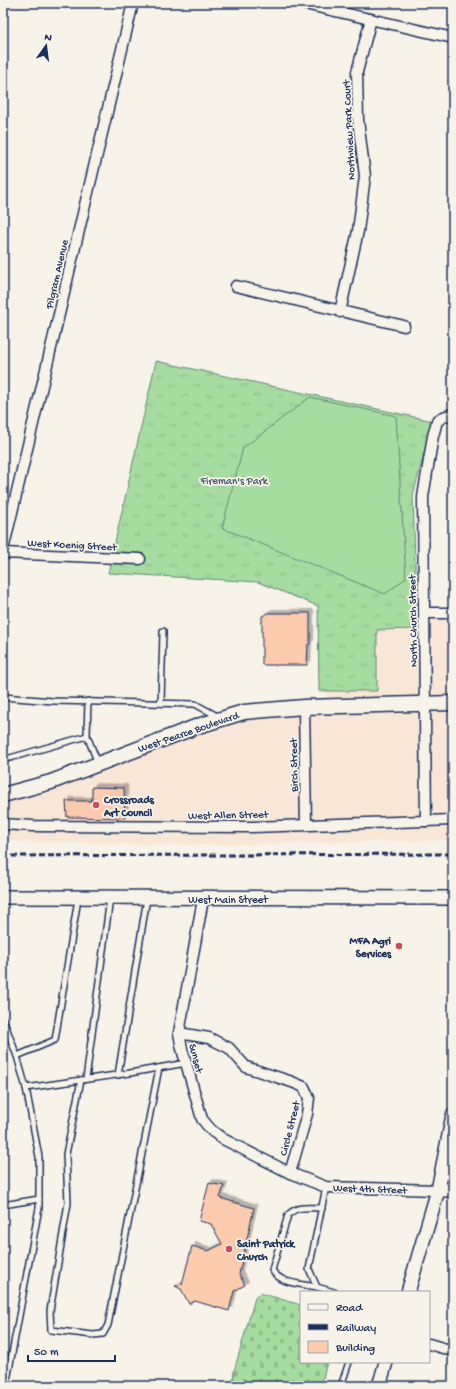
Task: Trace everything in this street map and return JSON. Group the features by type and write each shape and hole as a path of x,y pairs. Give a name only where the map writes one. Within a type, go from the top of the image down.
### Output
{"main road":[{"name":"West Pearce Boulevard","path":"3,795 51,782 198,726 244,712 304,706 453,703"}],"street":[{"name":"Pilgram Avenue","path":"3,550 133,3"},
{"path":"300,3 312,4 453,38"},
{"name":"Northview Park Court","path":"340,312 358,231 365,176 358,120 357,72 371,19"},
{"path":"236,286 340,312 404,326"},
{"name":"North Church Street","path":"426,821 425,613 422,497 437,421 443,416 453,414"},
{"name":"West Koenig Street","path":"3,553 140,559"},
{"path":"425,613 453,612"},
{"name":"Birch Street","path":"304,706 306,824"},
{"name":"West Allen Street","path":"3,824 33,826 206,827 453,820"},
{"name":"West Main Street","path":"3,898 453,898"},
{"name":"Sunset","path":"203,899 179,1032 186,1063 202,1118 211,1130 223,1139 290,1172"},
{"name":"Circle Street","path":"179,1032 209,1038 229,1048 246,1068 304,1087 309,1098 307,1114 290,1172"},
{"path":"408,1291 438,1190 453,1115"},
{"name":"West 4th Street","path":"290,1172 326,1187 453,1190"},
{"path":"430,1344 453,1351"},
{"path":"379,1386 386,1363"}],"lane":[{"path":"160,703 163,632"},
{"path":"3,697 195,704 222,718"},
{"path":"88,701 87,736 98,764"},
{"path":"3,760 87,736"},
{"path":"17,1056 55,1040 78,898"},
{"path":"110,898 84,1080 66,1154 68,1203 50,1311 51,1330 93,1335 103,1334 108,1325 158,1068"},
{"path":"118,1075 147,898"},
{"path":"3,1019 17,1056 26,1088 39,1157 39,1208 6,1386"},
{"path":"26,1088 118,1075 186,1063"},
{"path":"316,1287 309,1269 326,1187"},
{"path":"3,1205 39,1199"},
{"path":"322,1208 304,1207 293,1210 288,1215 272,1270 275,1276 290,1282 330,1291"},
{"path":"342,1386 350,1363"}],"shaded area":[{"path":"453,618 453,840 193,845 22,842 3,840 3,793 198,726 327,706 324,624"}],"green space":[{"name":"Fireman's Park","path":"156,361 433,421 413,495 417,629 377,630 377,691 319,691 318,606 258,582 108,573"},
{"path":"310,397 396,416 406,578 385,594 222,528 243,448"},
{"path":"260,1293 300,1305 300,1363 327,1363 323,1378 315,1386 247,1386 233,1382 234,1371 255,1298"}],"building":[{"path":"269,613 310,613 310,644 308,644 307,665 262,665 262,616"},
{"name":"Crossroads Art Council","path":"92,787 124,788 125,818 67,817 66,801 92,801"},
{"name":"Saint Patrick Church","path":"209,1183 224,1186 220,1198 254,1208 239,1274 245,1285 234,1291 229,1311 195,1301 189,1304 181,1289 175,1286 182,1284 192,1246 208,1251 222,1244 211,1224 199,1221"}],"railway":[{"path":"3,856 453,854"}],"place":[{"name":"Crossroads Art Council","path":"96,805"},
{"name":"MFA Agri Services","path":"399,946"},
{"name":"Saint Patrick Church","path":"229,1249"}]}
